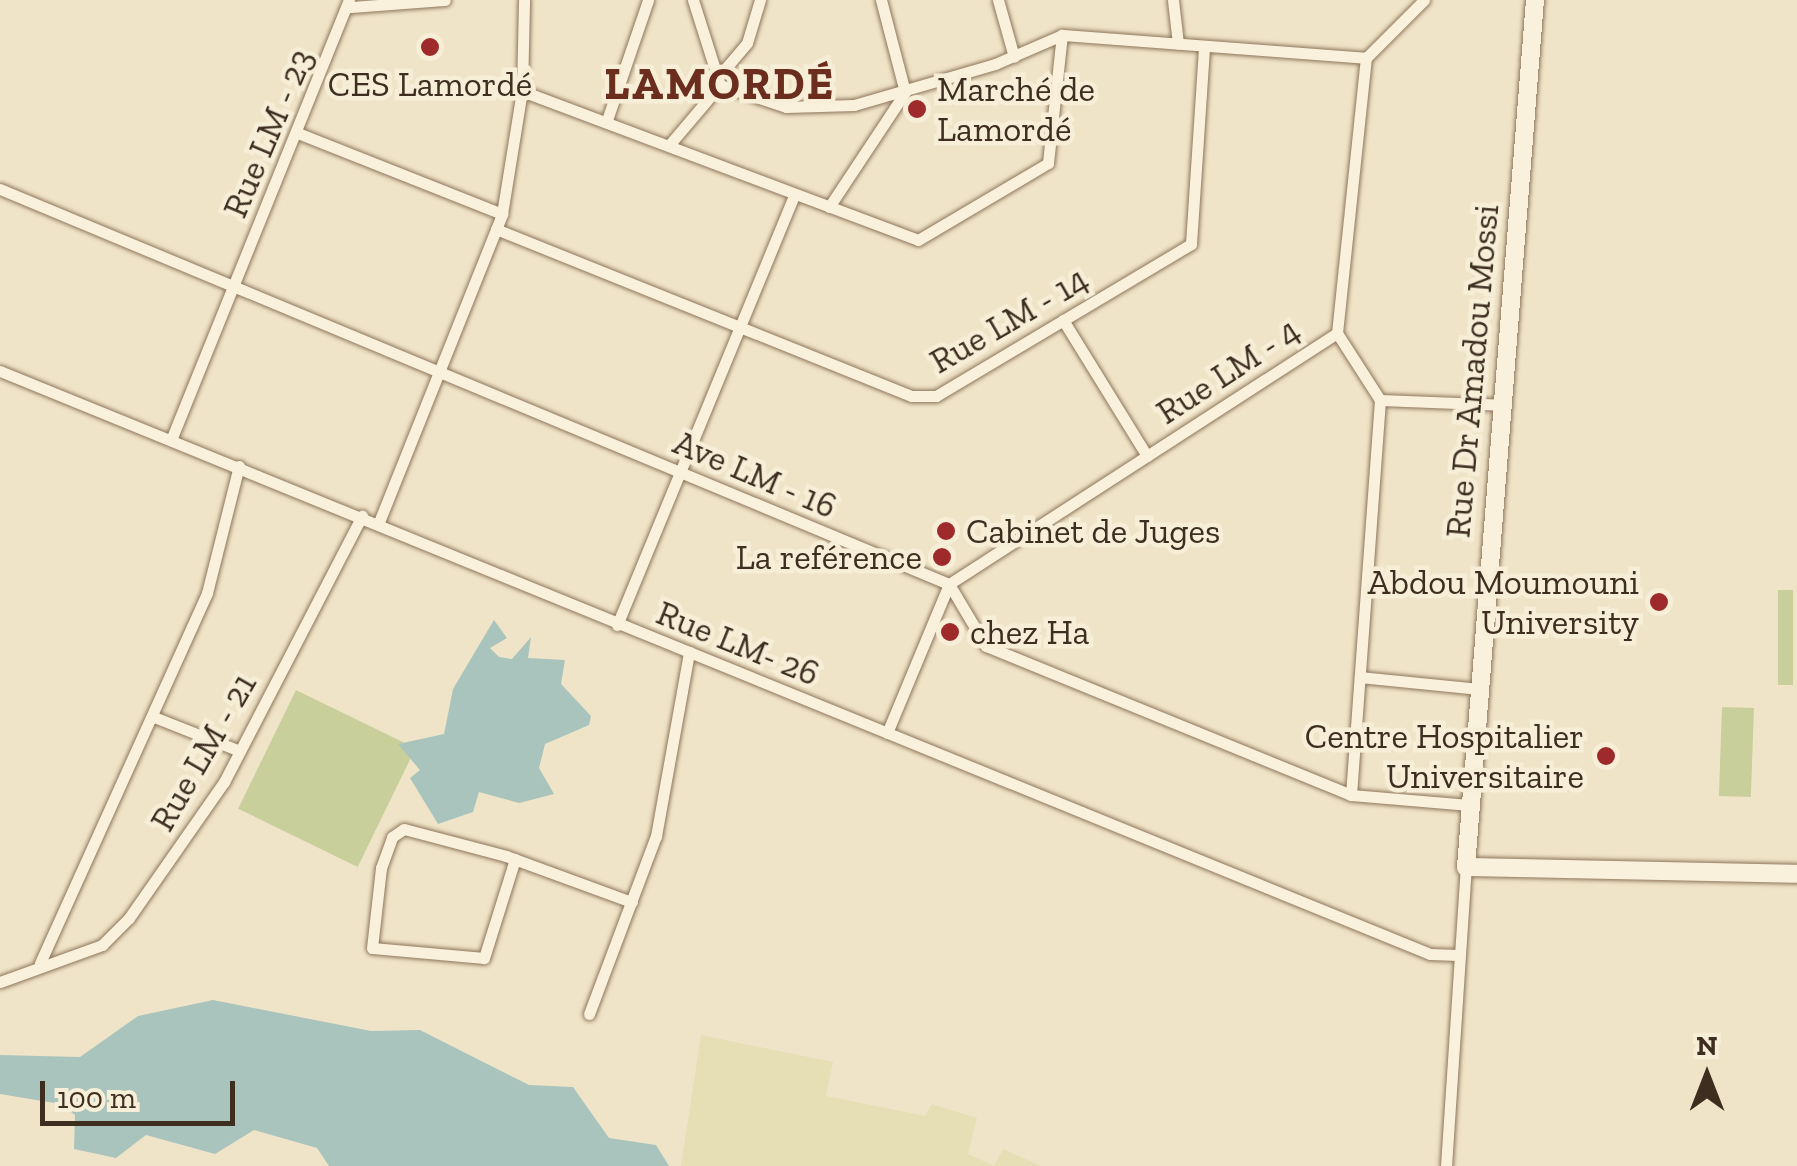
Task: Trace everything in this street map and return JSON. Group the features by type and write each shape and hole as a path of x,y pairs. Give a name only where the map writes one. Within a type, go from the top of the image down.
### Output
{"street":[{"path":"350,4 445,0"},
{"path":"379,522 502,214 522,91 524,0"},
{"path":"606,120 648,0"},
{"path":"693,0 719,81"},
{"path":"670,144 747,43 760,0"},
{"path":"829,207 905,92 881,0"},
{"path":"998,0 1014,57"},
{"path":"1173,0 1178,44"},
{"path":"719,81 786,107 854,104 1014,57 1062,35 1366,58 1424,0"},
{"name":"Rue Dr Amadou Mossi","path":"1466,868 1535,0"},
{"name":"Rue LM - 23","path":"171,440 300,134 350,4"},
{"path":"522,91 918,240 1048,164 1062,35"},
{"name":"Rue LM - 14","path":"496,229 930,398 1191,244 1204,46"},
{"name":"Rue LM - 4","path":"948,584 1338,333 1366,58"},
{"path":"300,134 502,214"},
{"name":"Ave LM - 16","path":"0,190 948,584"},
{"path":"617,624 794,195"},
{"path":"1063,320 1147,456"},
{"path":"1338,333 1380,400 1351,795"},
{"name":"Rue LM- 26","path":"0,371 379,522 617,624 1430,954 1458,955"},
{"path":"1380,400 1502,406"},
{"path":"40,964 207,594 240,466"},
{"name":"Rue LM - 21","path":"0,982 112,937 240,751 362,516"},
{"path":"887,733 948,584"},
{"path":"948,584 986,646 1351,795 1470,805"},
{"path":"589,1014 661,819 689,652"},
{"path":"1360,677 1481,690"},
{"path":"154,717 240,751"},
{"path":"515,859 484,958 374,950 381,868 396,831 515,859 632,902"},
{"path":"1446,1166 1466,868 1797,874"}],"shaded area":[{"path":"701,1035 833,1062 826,1096 925,1116 932,1104 977,1118 968,1154 994,1166 681,1166"},
{"path":"1003,1149 1041,1166 994,1166"}],"green space":[{"path":"1778,590 1793,590 1793,685 1778,685"},
{"path":"296,690 416,748 358,867 238,809"},
{"path":"1722,707 1754,708 1751,797 1719,796"}],"water":[{"path":"494,620 507,638 490,648 499,657 512,659 531,637 528,658 565,660 561,684 591,716 589,725 545,744 539,768 554,794 519,803 479,792 473,812 438,824 410,778 420,770 398,744 444,734 453,689"},
{"path":"213,1000 371,1031 420,1030 529,1085 573,1087 609,1138 656,1145 669,1166 329,1166 317,1148 254,1130 215,1154 146,1135 116,1158 74,1149 75,1115 60,1104 0,1094 0,1055 80,1057 138,1016"}],"place":[{"name":"CES Lamordé","path":"430,47"},
{"name":"Marché de Lamordé","path":"917,109"},
{"name":"Cabinet de Juges","path":"946,531"},
{"name":"La reférence","path":"942,557"},
{"name":"Abdou Moumouni University","path":"1659,602"},
{"name":"chez Ha","path":"950,632"},
{"name":"Centre Hospitalier Universitaire","path":"1606,756"}],"district":[{"name":"LAMORDÉ","path":"720,85"}]}
